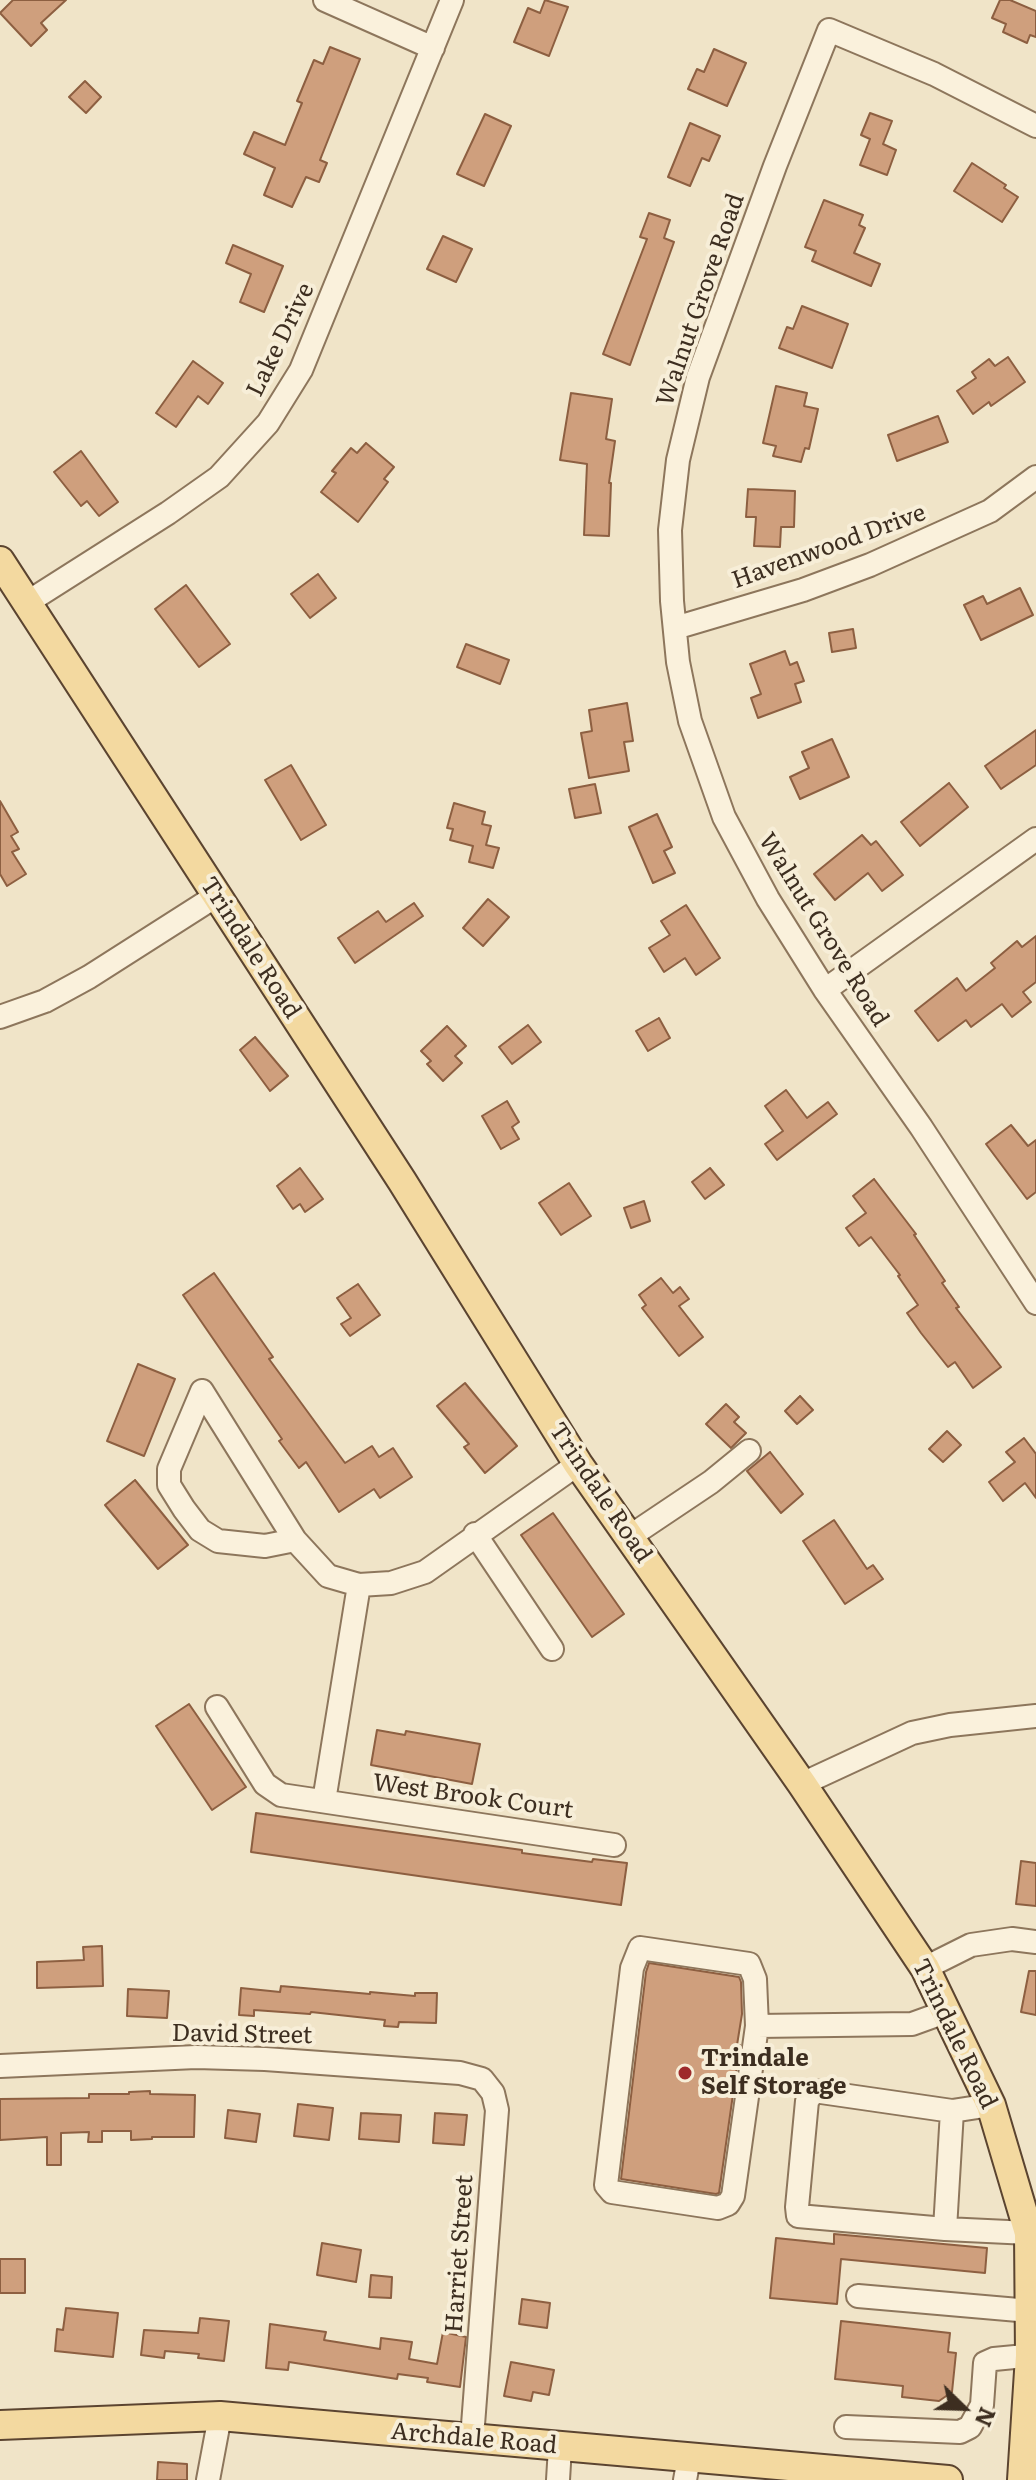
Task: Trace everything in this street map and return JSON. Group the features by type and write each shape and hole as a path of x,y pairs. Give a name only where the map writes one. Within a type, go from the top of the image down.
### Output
{"main road":[{"name":"Trindale Road","path":"0,561 402,1181 578,1464 802,1784 925,1968 948,2011 991,2105 1031,2242 1031,2426 1022,2480"},
{"name":"Archdale Road","path":"0,2425 220,2416 560,2447 687,2469 948,2480"}],"street":[{"path":"325,0 433,48"},
{"name":"Lake Drive","path":"28,602 219,477 268,423 301,370 452,0"},
{"name":"Walnut Grove Road","path":"1033,1291 825,990 768,899 718,803 690,721 678,662 670,530 678,460 698,377 829,30 934,74 1036,126"},
{"name":"Havenwood Drive","path":"675,628 803,590 870,565 990,511 1036,477"},
{"path":"825,990 1036,839"},
{"path":"0,1017 45,1001 89,977 216,896"},
{"path":"295,1540 265,1546 218,1541 200,1530 169,1485 169,1469 202,1391 295,1540 328,1576 359,1585 391,1583 425,1572 578,1464"},
{"path":"629,1537 711,1482 749,1451"},
{"path":"475,1534 552,1649"},
{"path":"324,1801 359,1585"},
{"name":"West Brook Court","path":"217,1707 265,1784 281,1795 614,1845"},
{"path":"802,1784 912,1733 950,1725 1036,1716"},
{"path":"925,1968 971,1945 1012,1939 1036,1942"},
{"path":"640,1948 749,1964 755,1979 757,2026 733,2196 728,2204 718,2208 612,2192 606,2185 632,1968 640,1948"},
{"path":"757,2026 912,2024 948,2011"},
{"name":"David Street","path":"0,2066 196,2057 251,2058 460,2073 482,2079"},
{"name":"Harriet Street","path":"472,2438 497,2110 493,2093 482,2079"},
{"path":"991,2105 952,2111 814,2091 807,2101 798,2216 945,2229 1031,2242"},
{"path":"945,2229 952,2111"},
{"path":"858,2296 1030,2311"},
{"path":"846,2427 960,2432 970,2427 982,2405 985,2363 994,2359 1033,2356"},
{"path":"208,2480 220,2416"},
{"path":"558,2480 560,2447"}],"building":[{"path":"13,0 66,0 41,23 47,30 31,46 0,13"},
{"path":"545,0 568,7 549,56 514,42 528,8 540,13"},
{"path":"1000,0 1010,0 1036,11 1036,37 1030,35 1027,43 1003,32 1006,24 992,18"},
{"path":"330,47 360,59 320,160 327,163 319,182 306,177 292,207 264,195 275,168 244,154 254,132 285,145 302,103 297,101 314,60 323,64"},
{"path":"714,49 746,63 727,106 688,89 697,69 704,72"},
{"path":"85,81 101,97 86,113 69,97"},
{"path":"870,113 892,121 883,144 896,150 887,175 860,165 870,139 861,135"},
{"path":"485,114 511,126 484,186 457,174"},
{"path":"690,123 720,136 709,161 702,158 690,186 668,177"},
{"path":"972,163 1006,185 1004,188 1018,197 1002,222 954,191"},
{"path":"824,200 863,215 859,225 865,228 854,253 880,264 871,286 812,261 816,251 805,247"},
{"path":"649,213 670,220 664,238 674,242 630,365 603,354 647,239 640,237"},
{"path":"443,236 472,249 456,282 427,269"},
{"path":"233,245 283,266 264,312 240,302 251,274 226,263"},
{"path":"802,306 848,324 832,368 779,348 787,327 793,329"},
{"path":"1008,357 1025,382 991,406 989,402 973,414 957,391 976,378 972,372 989,359 995,366"},
{"path":"193,361 223,383 208,404 198,396 176,427 156,413"},
{"path":"776,386 807,393 804,406 818,409 809,449 805,448 801,462 773,456 776,446 763,443"},
{"path":"571,393 612,399 606,439 615,441 609,483 609,536 584,535 587,464 560,460"},
{"path":"938,416 948,442 897,461 888,435"},
{"path":"366,443 394,467 384,479 388,482 358,522 321,492 336,473 332,471 351,448 357,453"},
{"path":"81,451 118,502 99,516 87,501 81,506 54,472"},
{"path":"748,489 795,491 794,527 781,527 780,547 754,546 756,517 746,517"},
{"path":"318,574 336,598 310,618 291,594"},
{"path":"186,585 230,644 199,667 155,609"},
{"path":"1020,588 1033,615 981,640 964,605 983,596 987,604"},
{"path":"853,629 856,648 832,652 829,633"},
{"path":"466,644 509,660 500,684 457,667"},
{"path":"785,651 790,665 797,662 804,681 795,684 801,702 758,718 751,698 761,694 750,664"},
{"path":"627,703 633,741 624,742 629,771 589,778 581,733 592,731 589,710"},
{"path":"1036,730 1036,765 1001,789 985,766"},
{"path":"832,739 849,777 800,799 790,777 809,768 802,752"},
{"path":"291,765 326,825 301,840 265,780"},
{"path":"949,783 968,807 920,846 901,822"},
{"path":"595,784 601,813 575,818 569,789"},
{"path":"0,801 18,832 11,836 19,849 12,852 26,874 7,886 0,874"},
{"path":"454,803 485,812 482,824 491,826 486,845 499,848 493,868 469,862 473,846 450,840 453,829 447,828"},
{"path":"657,814 672,847 664,851 675,873 653,883 629,827"},
{"path":"862,835 871,845 876,841 903,875 882,891 868,873 835,900 814,874"},
{"path":"488,899 509,917 483,946 463,928"},
{"path":"414,903 423,916 355,963 338,938 378,911 386,922"},
{"path":"686,905 720,958 696,975 685,958 664,972 649,948 670,935 661,921"},
{"path":"1036,936 1036,982 1023,992 1031,1002 1012,1017 1002,1004 971,1027 966,1020 938,1041 915,1011 957,978 966,991 995,968 991,963 1017,941 1022,947"},
{"path":"659,1018 670,1038 648,1051 636,1031"},
{"path":"528,1025 541,1042 512,1064 499,1047"},
{"path":"447,1026 466,1046 455,1056 462,1063 443,1081 427,1064 431,1061 421,1051"},
{"path":"255,1037 288,1076 270,1091 240,1050"},
{"path":"786,1090 807,1118 828,1102 837,1114 777,1160 765,1144 783,1131 765,1106"},
{"path":"507,1101 519,1122 512,1127 519,1139 501,1149 482,1116"},
{"path":"1011,1125 1028,1146 1036,1140 1036,1192 1027,1199 986,1144"},
{"path":"300,1168 323,1199 305,1212 300,1204 293,1209 277,1186"},
{"path":"710,1168 724,1185 705,1199 692,1182"},
{"path":"874,1179 916,1234 945,1281 942,1283 959,1307 956,1308 1001,1367 973,1388 955,1362 948,1367 907,1313 918,1305 871,1237 859,1246 846,1228 866,1213 853,1196"},
{"path":"569,1183 591,1216 561,1235 539,1203"},
{"path":"644,1201 650,1221 631,1228 624,1208"},
{"path":"214,1273 273,1357 269,1359 345,1463 372,1446 379,1457 393,1448 412,1477 380,1498 374,1489 339,1512 306,1462 299,1468 279,1441 282,1439 183,1295"},
{"path":"661,1278 673,1293 680,1287 689,1299 679,1306 703,1337 679,1356 642,1308 646,1305 639,1295"},
{"path":"358,1284 380,1315 350,1336 341,1324 351,1318 337,1298"},
{"path":"138,1364 175,1379 144,1456 107,1441"},
{"path":"465,1383 517,1446 485,1473 464,1447 469,1444 437,1406"},
{"path":"800,1396 813,1410 797,1424 785,1411"},
{"path":"726,1404 739,1417 734,1422 746,1433 731,1448 706,1424"},
{"path":"947,1431 961,1445 943,1462 929,1449"},
{"path":"1024,1438 1036,1454 1036,1498 1025,1483 1003,1501 989,1482 1015,1462 1006,1452"},
{"path":"770,1452 803,1494 781,1513 747,1471"},
{"path":"135,1480 188,1545 158,1569 105,1505"},
{"path":"553,1513 624,1614 592,1637 521,1535"},
{"path":"834,1520 867,1569 873,1565 883,1579 845,1604 803,1541"},
{"path":"189,1704 246,1787 212,1810 156,1726"},
{"path":"377,1730 405,1735 406,1731 480,1744 472,1784 371,1765"},
{"path":"256,1813 522,1850 522,1853 627,1863 621,1905 251,1852"},
{"path":"1021,1861 1036,1863 1036,1906 1016,1904"},
{"path":"102,1946 103,1986 37,1988 37,1962 84,1960 83,1947"},
{"path":"649,1963 739,1977 741,1982 742,2014 737,2045 740,2045 719,2193 716,2194 621,2179"},
{"path":"1029,1971 1036,1971 1036,2015 1021,2012"},
{"path":"281,1986 370,1994 415,1996 415,1993 437,1993 436,2023 399,2022 398,2027 384,2026 385,2020 311,2012 254,2010 254,2016 239,2015 241,1988 280,1992"},
{"path":"128,1989 169,1991 167,2018 127,2016"},
{"path":"150,2091 150,2094 195,2095 194,2137 131,2140 131,2131 102,2131 102,2142 88,2142 89,2132 61,2133 61,2165 47,2165 47,2137 0,2140 0,2099 89,2098 89,2094"},
{"path":"298,2104 333,2108 329,2140 294,2136"},
{"path":"228,2110 260,2114 256,2142 225,2138"},
{"path":"361,2113 401,2115 399,2142 359,2139"},
{"path":"435,2113 467,2115 464,2145 433,2143"},
{"path":"834,2234 987,2248 985,2273 841,2259 837,2304 770,2298 776,2238 834,2244"},
{"path":"322,2243 361,2250 356,2282 317,2275"},
{"path":"0,2259 25,2259 25,2293 0,2293"},
{"path":"371,2275 392,2277 391,2298 369,2297"},
{"path":"522,2299 550,2303 547,2328 519,2324"},
{"path":"66,2308 118,2313 113,2357 55,2351 57,2329 63,2330"},
{"path":"200,2318 229,2321 224,2361 198,2358 199,2354 165,2351 164,2358 141,2355 144,2330 198,2333"},
{"path":"841,2321 950,2333 948,2352 956,2353 952,2392 939,2401 902,2397 903,2386 835,2379"},
{"path":"270,2324 326,2332 324,2340 380,2349 381,2338 412,2342 409,2359 437,2364 443,2332 466,2337 460,2387 427,2382 428,2378 398,2374 397,2379 289,2362 288,2370 266,2368"},
{"path":"511,2362 554,2370 549,2395 533,2392 531,2401 504,2396"},
{"path":"158,2462 187,2464 187,2480 157,2480"}],"place":[{"name":"Trindale Self Storage","path":"685,2073"}]}
